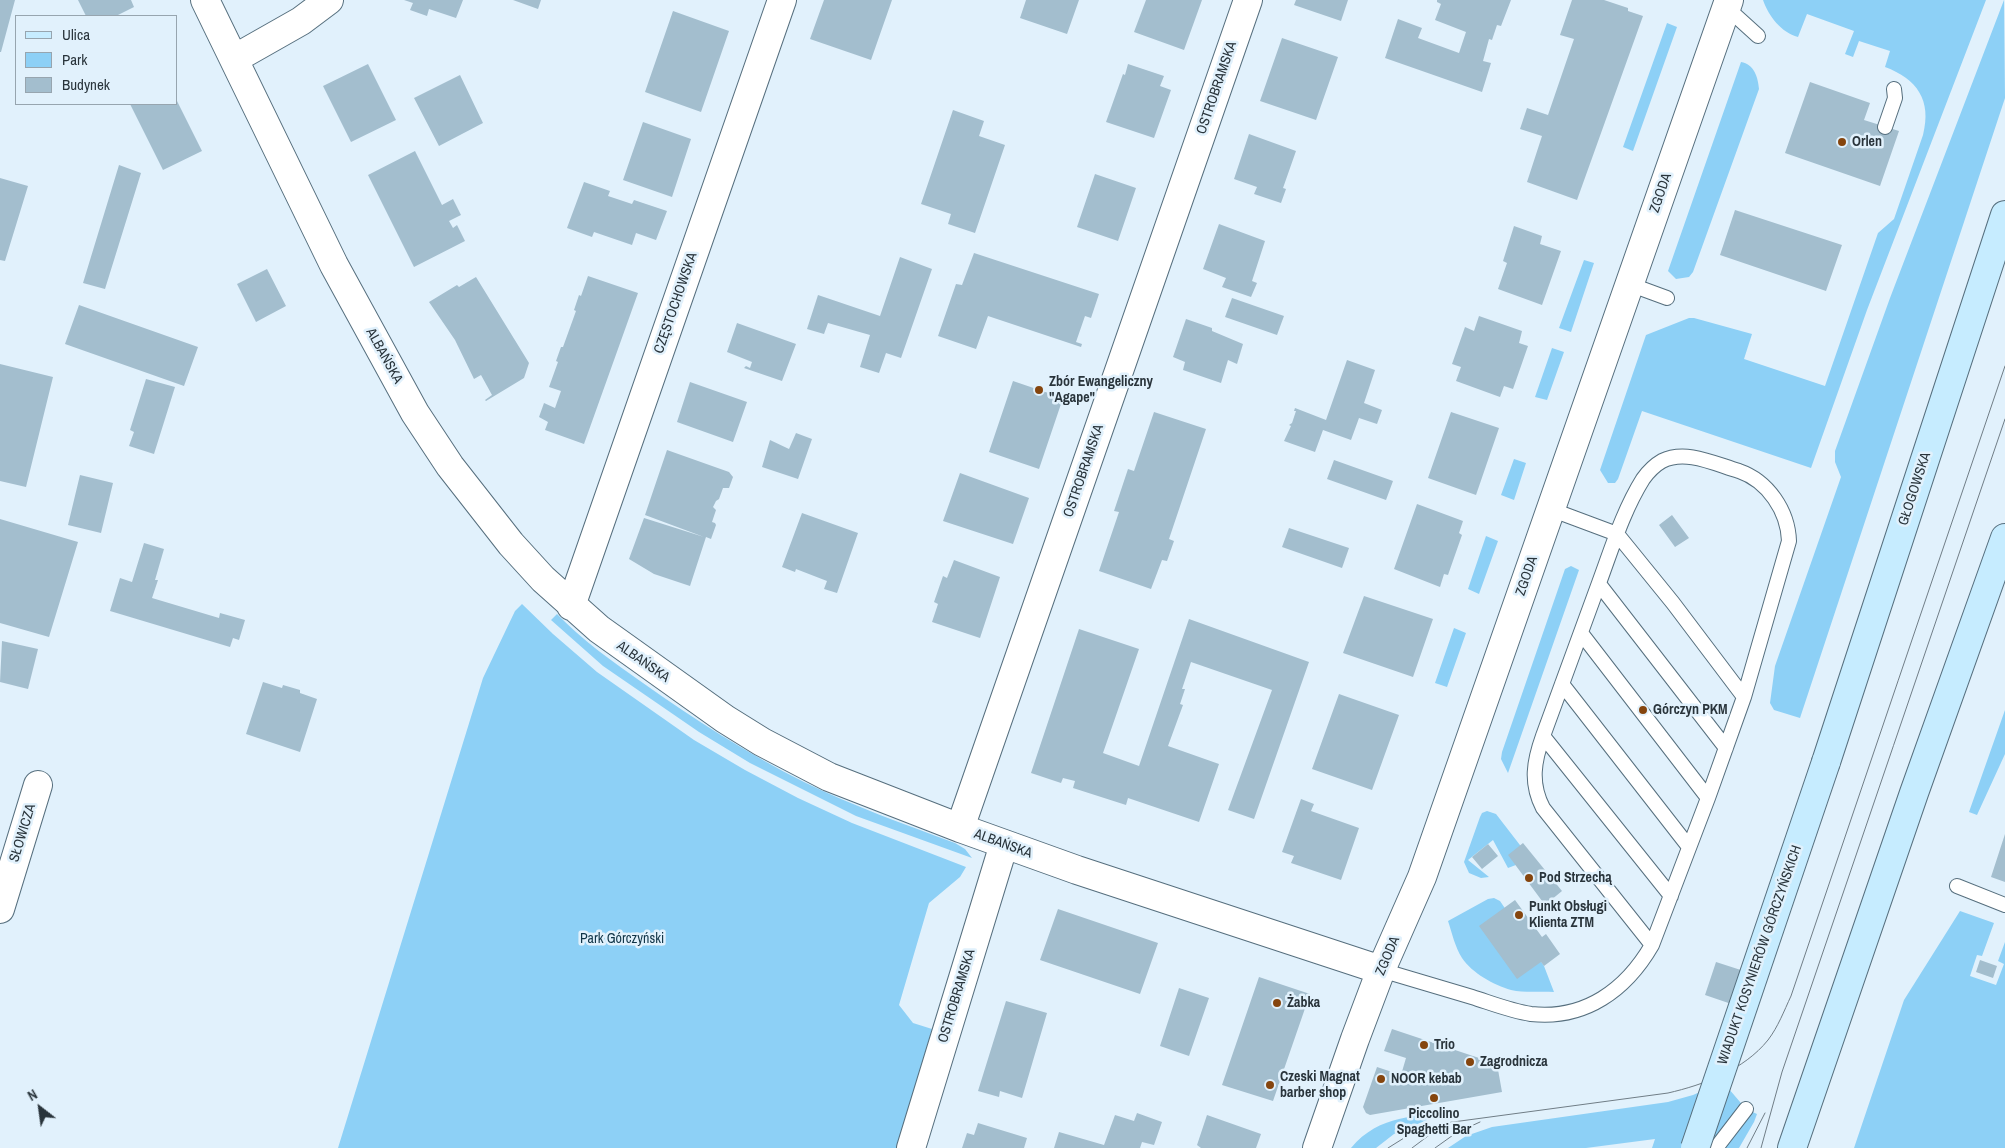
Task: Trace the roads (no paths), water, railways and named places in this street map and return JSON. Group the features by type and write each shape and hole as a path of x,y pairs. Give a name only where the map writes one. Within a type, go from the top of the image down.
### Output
{"main road":[{"name":"GŁOGOWSKA","path":"1826,762 2005,215"},
{"path":"1792,1148 1914,793 2005,538"},
{"name":"WIADUKT KOSYNIERÓW GÓRCZYŃSKICH","path":"1695,1148 1826,762"}],"street":[{"name":"ALBAŃSKA","path":"205,0 334,265 415,413 450,466 480,506 511,544 571,606 630,653 725,719 762,742 829,777 960,828 1095,877 1381,970"},
{"path":"234,58 301,21 329,0"},
{"name":"CZĘSTOCHOWSKA","path":"571,606 782,0"},
{"name":"OSTROBRAMSKA","path":"960,828 1248,0"},
{"name":"ZGODA","path":"1317,1148 1381,970 1422,877 1727,3"},
{"name":"SŁOWICZA","path":"0,910 38,784"},
{"name":"OSTROBRAMSKA","path":"911,1148 1004,844"}],"lane":[{"path":"1727,3 1758,36"},
{"path":"1885,127 1896,98 1894,89"},
{"path":"1629,284 1667,298"},
{"path":"1381,970 1511,1010 1532,1014 1553,1014 1582,1008 1610,994 1629,979 1642,962 1652,945 1726,748 1744,697 1789,548 1789,534 1785,518 1777,502 1765,487 1745,473 1692,457 1676,457 1662,461 1654,466 1644,477 1632,499 1617,534 1543,736 1534,770 1534,780 1539,800 1548,815 1652,945"},
{"path":"1550,509 1617,534 1673,603 1744,697"},
{"path":"1599,584 1726,748"},
{"path":"1581,633 1708,798"},
{"path":"1562,684 1689,848"},
{"path":"1543,736 1671,896"},
{"path":"1958,886 2005,905"},
{"path":"1716,1148 1746,1109"}],"tram line":[{"path":"1388,1148 1412,1133 1438,1124 1681,1090 1709,1081 1735,1068 1758,1051 1768,1040 1791,996 2005,366"},
{"path":"1761,1148 1782,1072 2005,419"},
{"path":"1747,1148 1765,1113"},
{"path":"1435,1148 1456,1133 1480,1122"},
{"path":"1412,1148 1441,1129"}],"place":[{"name":"Orlen","path":"1842,142"},
{"name":"Zbór Ewangeliczny \"Agape\"","path":"1039,390"},
{"name":"Górczyn PKM","path":"1643,710"},
{"name":"Pod Strzechą","path":"1529,878"},
{"name":"Punkt Obsługi Klienta ZTM","path":"1519,915"},
{"name":"Żabka","path":"1277,1003"},
{"name":"Trio","path":"1424,1045"},
{"name":"Zagrodnicza","path":"1470,1062"},
{"name":"NOOR kebab","path":"1381,1079"},
{"name":"Czeski Magnat barber shop","path":"1270,1085"},
{"name":"Piccolino Spaghetti Bar","path":"1434,1098"}],"park label":[{"name":"Park Górczyński","path":"622,939"}]}
